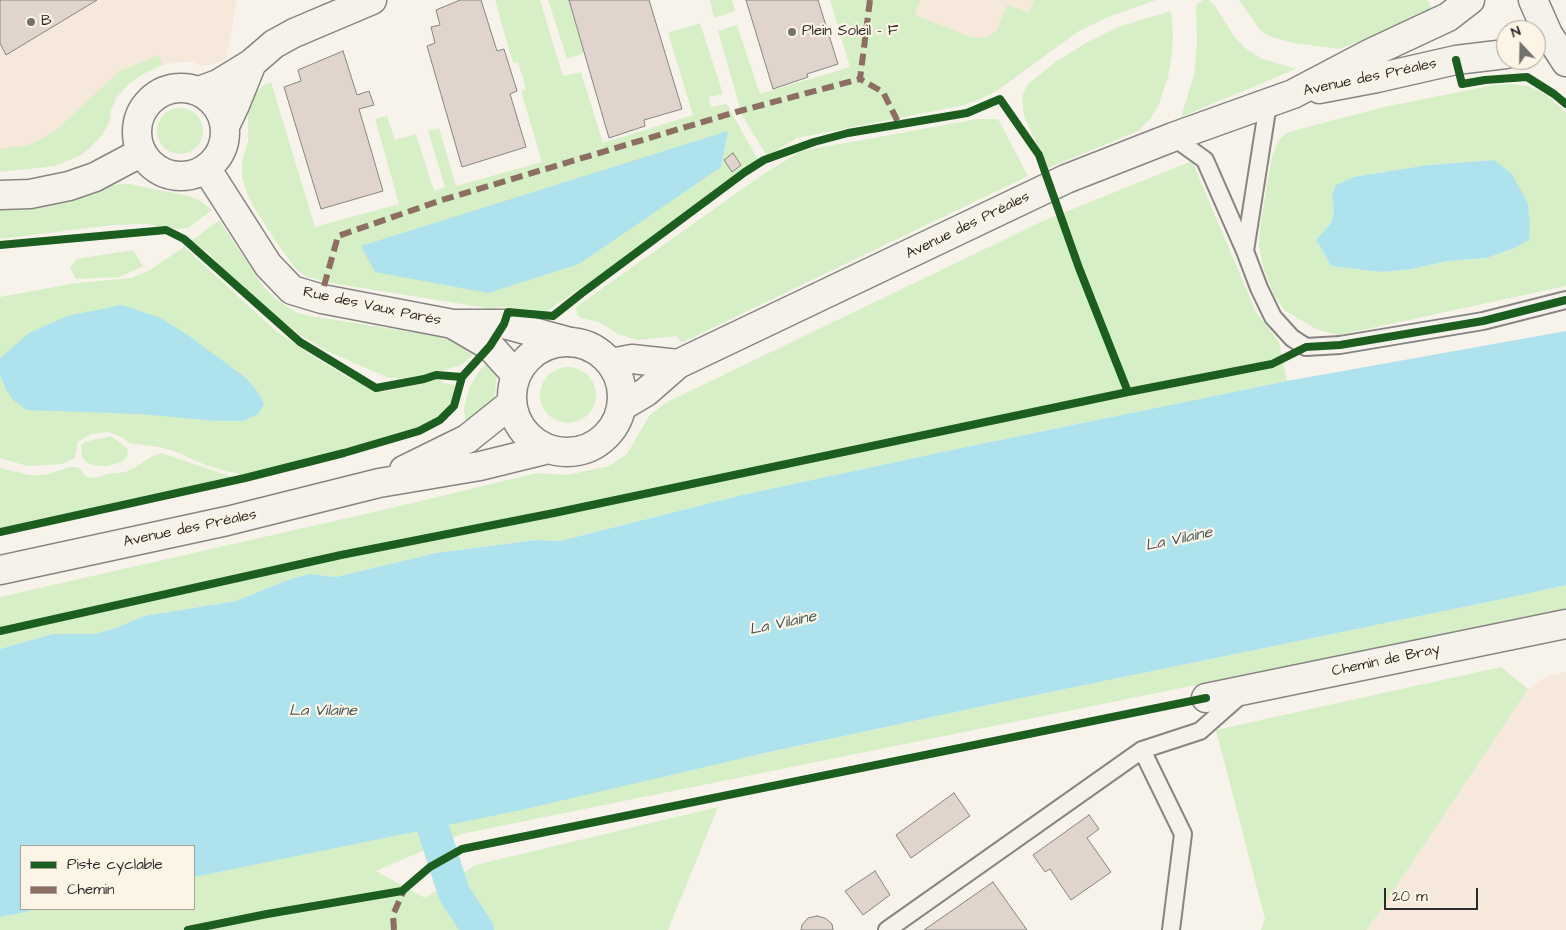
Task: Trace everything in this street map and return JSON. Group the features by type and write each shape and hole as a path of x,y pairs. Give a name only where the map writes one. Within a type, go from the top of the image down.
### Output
{"main road":[{"path":"199,91 218,84 252,63 274,44 294,33 372,0"},
{"name":"Avenue des Préales","path":"621,407 646,392 678,364 1066,179 1173,137 1293,94 1371,53 1448,17 1470,0"},
{"path":"1533,0 1548,34 1566,63"},
{"name":"Avenue des Préales","path":"1293,94 1456,60 1496,55"},
{"path":"1546,59 1566,63"},
{"path":"225,126 252,63"},
{"path":"175,88 199,91 209,98 222,115 225,126 225,138 216,158 206,168 192,175 173,175 155,167 148,161 138,142 139,118 145,107 153,98 175,88"},
{"path":"0,195 30,194 69,186 95,176 142,152"},
{"name":"Rue des Vaux Parés","path":"206,168 268,265 292,290 322,299 453,324 504,324 570,342"},
{"name":"Rue des Vaux Parés","path":"453,324 490,346 516,375"},
{"path":"570,342 593,348 611,362 620,382 621,407 612,429 594,444 572,452 549,449 531,438 518,422 512,403 512,388 516,375 529,356 548,345 570,342"},
{"path":"611,362 632,359 678,364"},
{"name":"Avenue des Préales","path":"378,484 467,439 512,403"},
{"name":"Avenue des Préales","path":"0,570 227,522 378,484 480,466 549,449"},
{"name":"Chemin de Bray","path":"1206,698 1566,624"}],"lane":[{"path":"1245,251 1268,104"},
{"path":"1173,137 1206,160 1273,318 1292,338 1306,347 1340,345 1483,321 1566,300"},
{"path":"886,930 1142,750 1200,731 1247,690"},
{"path":"1142,750 1183,834 1171,930"}],"shaded area":[{"path":"0,0 237,0 226,59 212,65 180,62 162,65 143,74 130,83 116,98 111,110 110,121 102,135 89,149 79,156 55,166 0,172"},
{"path":"885,0 1134,0 900,74"},
{"path":"1566,672 1566,930 1367,930 1528,689 1547,676"}],"green space":[{"path":"495,0 540,0 563,76 581,72 603,143 693,115 668,33 700,23 723,94 709,97 711,107 727,104 758,160 681,217 547,311 501,307 493,309 331,283 305,276 295,268 275,240 253,206 246,191 242,176 242,160 248,142 248,113 253,97 263,85 271,82 315,227 399,204 375,119 387,116 395,140 416,134 434,191 445,187 428,131 439,128 456,186 542,162 521,91 526,89 518,62 513,63"},
{"path":"548,0 569,0 584,53 567,59"},
{"path":"710,0 732,0 735,11 714,18"},
{"path":"830,0 920,0 915,15 971,37 980,38 994,33 998,28 1007,5 1029,12 1034,0 1156,0 1106,18 1079,31 998,90 985,97 965,105 797,138 767,156 742,115 718,31 737,25 760,94 850,67"},
{"path":"1203,0 1209,0 1214,5 1234,36 1245,48 1260,58 1296,69 1181,117 1194,75 1197,44 1196,9 1197,4"},
{"path":"1239,0 1427,0 1433,10 1340,49 1293,43 1271,37 1260,30"},
{"path":"1171,11 1173,34 1168,77 1159,104 1150,119 1138,131 1048,168 1024,116 1022,95 1028,84 1057,61 1086,43 1118,27"},
{"path":"159,55 162,65 130,83 116,98 111,110 110,121 102,135 89,149 79,156 55,166 0,172 0,149 28,145 42,139 55,131 120,71"},
{"path":"1512,84 1538,90 1566,113 1566,286 1339,335 1316,329 1284,310 1274,295 1264,270 1259,247 1260,228 1272,156 1283,136 1289,132 1384,107 1494,85","holes":["1494,160 1514,248 1487,258 1447,261 1412,269 1382,272 1331,266 1316,240 1331,223 1334,212 1332,195 1336,185 1353,177 1428,165"]},
{"path":"175,108 185,108 199,118 203,131 199,144 193,150 185,154 175,154 161,144 157,136 157,126 167,112"},
{"path":"978,119 998,119 1028,176 681,343 677,336 637,340 618,334 599,322 580,318 577,314 576,307 762,175 801,151"},
{"path":"1192,161 1256,312 1279,342 1287,381 742,495 560,541 536,540 436,553 336,577 310,574 293,578 236,601 144,616 116,628 95,634 53,634 0,649 0,597 537,473 567,475 609,466 627,454 649,416 665,403 1043,221"},
{"path":"129,184 189,196 199,200 212,210 188,228 178,229 145,224 112,225 0,239 0,208 45,201 110,185"},
{"path":"219,220 263,286 272,296 298,313 456,339 479,350 461,365 438,372 406,378 389,378 327,351 280,320 224,270 208,252 191,241"},
{"path":"184,247 276,331 349,378 383,392 425,383 438,378 443,383 455,385 450,406 432,422 419,428 315,458 242,475 208,466 174,451 130,443 108,432 91,434 78,442 75,458 62,464 27,466 0,458 0,297 76,283 131,278 150,270"},
{"path":"133,250 143,266 120,277 76,279 70,268 76,259"},
{"path":"488,360 497,373 494,402 468,427 464,408 469,389 477,374"},
{"path":"568,367 579,369 588,375 594,384 596,395 594,406 588,415 579,421 568,423 557,421 548,415 542,406 540,395 542,384 548,375 557,369"},
{"path":"111,436 128,449 127,457 122,462 107,466 87,463 82,457 81,447 84,442"},
{"path":"161,453 232,477 202,486 0,530 0,468 29,475 46,475 69,467 76,467 81,469 84,475 91,478 125,472"},
{"path":"1566,585 1566,610 461,834 376,871 425,898 475,865 718,807 668,930 0,930 0,917 36,910 195,910 195,877 1002,702"},
{"path":"1501,667 1528,689 1367,930 1261,930 1265,919 1216,730"}],"water":[{"path":"728,131 721,167 579,264 488,293 375,272 361,246"},
{"path":"1494,160 1512,174 1528,204 1529,240 1514,248 1487,258 1447,261 1412,269 1382,272 1331,266 1316,240 1331,223 1334,212 1332,195 1336,185 1353,177 1428,165"},
{"path":"122,305 161,318 246,378 257,391 264,404 258,414 243,421 217,421 140,414 27,410 13,400 0,375 0,358 29,333 67,316"},
{"name":"La Vilaine","path":"1566,331 1566,585 1002,702 765,753 521,810 195,877 195,845 20,845 20,910 36,910 0,917 0,649 53,634 95,634 116,628 144,616 236,601 293,578 310,574 336,577 436,553 536,540 560,541 742,495 1287,381"}],"building":[{"name":"B","path":"0,0 97,0 6,55 0,43"},
{"path":"460,0 481,0 497,51 504,49 517,91 510,94 526,147 462,167 427,46 435,43 431,27 440,25 436,10"},
{"path":"569,0 649,0 682,109 644,120 645,126 609,138"},
{"name":"Plein Soleil - F","path":"746,0 818,0 838,64 807,74 808,77 773,89"},
{"path":"343,51 357,95 369,91 374,105 359,109 383,191 321,209 284,87 301,81 298,70"},
{"path":"733,153 741,165 732,172 724,160"},
{"path":"954,793 970,816 911,858 896,835"},
{"path":"1089,815 1099,829 1087,838 1111,872 1071,900 1050,869 1045,872 1033,855"},
{"path":"875,871 890,895 863,915 845,891"},
{"path":"993,882 1027,930 924,930"},
{"path":"817,916 825,918 832,924 833,930 801,930 802,925 808,918"}],"waterway":[{"path":"433,828 454,893 478,930"}],"marked path":[{"path":"870,0 860,79 883,92 899,124"},
{"path":"324,286 338,236 442,200 736,112 860,79"},
{"path":"394,930 393,915 404,890"}],"cycle path":[{"path":"1456,60 1462,84 1485,80 1527,77 1566,104"},
{"path":"0,532 245,478 344,453 419,431 440,420 454,406 462,377 490,346 504,324 508,312 553,316 745,172 764,160 814,142 848,133 967,113 1000,99 1039,155 1079,268 1128,392"},
{"path":"0,245 166,230 184,239 300,342 376,388 436,375 462,377"},
{"path":"0,631 341,555 554,513 1128,392 1272,364 1306,347 1340,345 1483,321 1566,300"},
{"path":"188,930 267,914 402,891 430,867 462,849 1206,698"}],"place":[{"name":"B","path":"31,22"},
{"name":"Plein Soleil - F","path":"792,32"}]}
